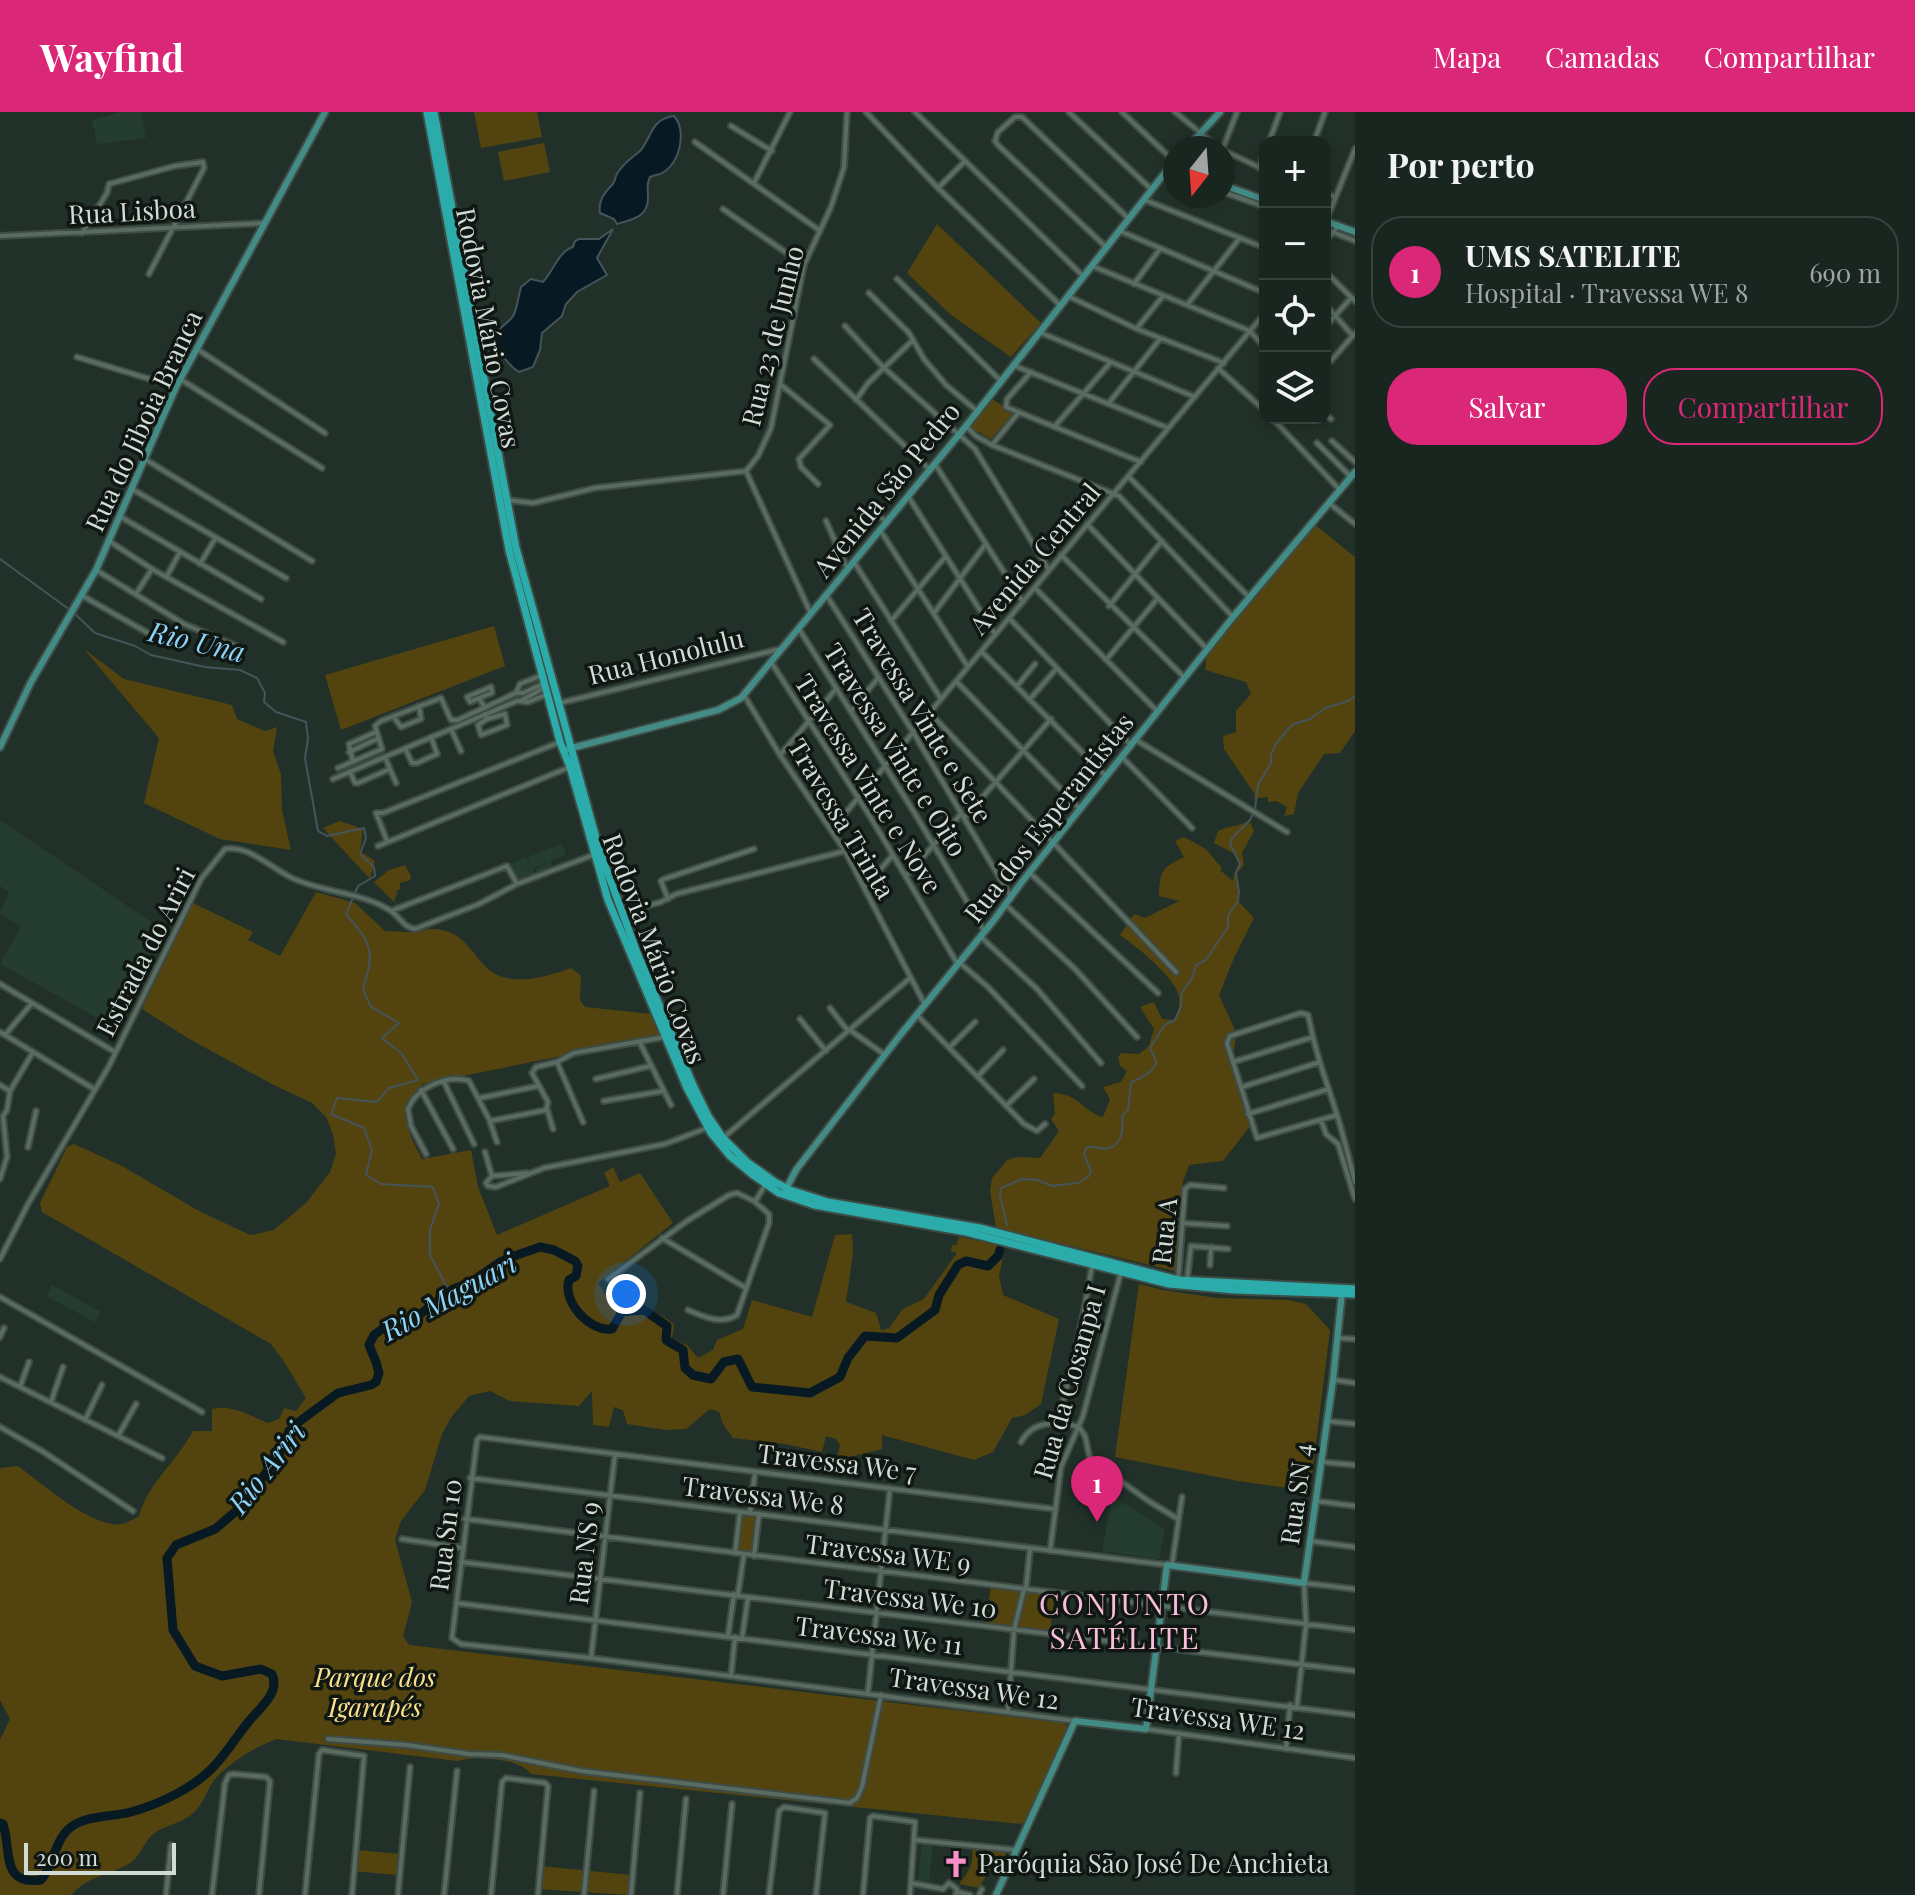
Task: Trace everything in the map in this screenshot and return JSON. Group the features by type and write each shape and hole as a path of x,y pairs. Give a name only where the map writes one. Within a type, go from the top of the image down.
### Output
{"main road":[{"name":"Rua do Jiboia Branca","path":"0,747 31,682 96,570 180,379 325,112"},
{"name":"Rodovia Mário Covas","path":"427,112 502,491"},
{"name":"Rodovia Mário Covas","path":"434,112 502,491 509,550 545,685 620,913 665,1037 707,1128 730,1156 766,1184 830,1209 966,1232 1177,1286 1247,1291 1342,1291"},
{"path":"1200,134 1220,112"},
{"name":"Avenida São Pedro","path":"565,747 718,710 744,695 966,426 1163,175"},
{"path":"1235,189 1259,198"},
{"path":"1331,225 1337,229 1355,232"},
{"name":"Rua dos Esperantistas","path":"785,1191 796,1170 1029,872 1233,617 1353,474"},
{"name":"Rodovia Mário Covas","path":"503,500 558,703 565,747 593,855 619,929 708,1116 723,1138 747,1162 785,1191 828,1202 980,1228 1183,1280 1355,1292"},
{"name":"Rua SN 4","path":"1304,1583 1333,1380 1342,1291"},
{"path":"1146,1729 1170,1565 1304,1583"},
{"path":"996,1895 1075,1721"},
{"name":"Travessa WE 12","path":"1075,1721 1146,1729"}],"street":[{"path":"754,183 790,112"},
{"name":"Rua 23 de Junho","path":"746,471 766,442 804,265 831,207 844,167 847,112"},
{"path":"866,112 938,188 1060,305"},
{"path":"915,112 1083,276"},
{"path":"1069,112 1151,189"},
{"path":"1122,112 1163,150"},
{"path":"1175,112 1203,136"},
{"path":"1227,136 1237,112"},
{"path":"1271,136 1280,112"},
{"path":"1316,136 1325,112"},
{"path":"1106,247 995,141 998,132 1018,116 1128,218"},
{"path":"731,126 772,151"},
{"path":"695,142 819,230"},
{"path":"1331,208 1355,149"},
{"path":"1235,156 1259,168"},
{"path":"82,233 107,193 109,184 203,162 204,168 149,274"},
{"path":"938,188 964,162"},
{"path":"1348,166 1355,169"},
{"path":"1331,195 1335,197"},
{"path":"1235,196 1259,205"},
{"path":"1143,199 1259,246"},
{"path":"723,209 804,265"},
{"name":"Rua Lisboa","path":"0,236 266,223"},
{"path":"1331,229 1337,229 1355,241"},
{"path":"1331,235 1337,229"},
{"path":"1118,231 1259,291"},
{"path":"1187,305 1239,239"},
{"path":"1134,284 1160,249"},
{"path":"1091,265 1250,331 1259,341"},
{"path":"1331,277 1353,299 1331,320"},
{"path":"897,279 1001,381"},
{"path":"869,293 912,340 946,385 977,411"},
{"path":"1068,296 1160,339 1224,363"},
{"path":"1137,329 1163,296"},
{"path":"1331,311 1354,335 1331,361"},
{"name":"Avenida Central","path":"832,829 1259,320"},
{"path":"845,326 883,367 975,449 1049,570"},
{"path":"1039,332 1195,397"},
{"path":"1108,404 1160,339"},
{"path":"856,400 883,367 912,340"},
{"path":"197,349 325,433"},
{"path":"77,357 176,387"},
{"path":"814,359 932,467 1023,602"},
{"path":"1055,426 1111,362"},
{"path":"1012,366 1168,428"},
{"path":"1218,368 1259,406"},
{"path":"1031,372 1005,403 1006,407 1141,462"},
{"path":"180,379 322,468"},
{"path":"780,384 830,427 799,459 801,467 818,484"},
{"path":"992,445 1019,412"},
{"path":"1278,424 1340,490"},
{"path":"966,426 992,445 1113,493 1127,504 1233,617"},
{"path":"975,449 982,440"},
{"path":"1332,441 1355,462"},
{"path":"1317,443 1353,474"},
{"path":"143,458 312,561"},
{"path":"503,500 533,503 595,488 746,471 811,614"},
{"path":"1128,476 1246,594"},
{"path":"132,489 286,578"},
{"path":"908,496 995,634"},
{"path":"1329,503 1355,524"},
{"path":"879,516 887,522"},
{"path":"121,517 261,599"},
{"path":"826,521 848,570"},
{"path":"1087,524 1207,649"},
{"path":"880,530 968,667"},
{"path":"200,564 215,539"},
{"path":"109,541 152,569 283,642"},
{"path":"1109,606 1162,541"},
{"path":"934,613 985,545"},
{"path":"167,576 180,552"},
{"path":"1061,555 1109,606 1185,678"},
{"path":"891,621 946,556"},
{"path":"854,562 941,699"},
{"path":"136,594 152,569"},
{"path":"96,570 184,624 236,646"},
{"path":"1035,588 1158,712"},
{"path":"81,595 155,637"},
{"name":"Travessa Vinte e Sete","path":"827,596 913,732 1011,897"},
{"path":"1106,660 1159,598"},
{"path":"1009,618 1134,743 1287,832"},
{"name":"Travessa Vinte e Oito","path":"799,629 852,710 983,934 1031,982 1101,1063"},
{"name":"Rua Honolulu","path":"558,703 782,648"},
{"path":"982,652 1107,777"},
{"name":"Travessa Vinte e Nove","path":"771,662 959,964 988,987 1082,1086"},
{"path":"1017,686 1035,664"},
{"path":"1030,699 1057,668"},
{"path":"852,710 878,678"},
{"path":"956,681 1080,809"},
{"path":"338,768 382,749 376,724 393,716 441,698 454,721 486,714 505,714 507,725 481,735 478,725 486,714 516,693 520,684 545,685"},
{"path":"333,779 522,700 545,685"},
{"path":"491,687 492,693 479,698 470,702 467,697 491,687"},
{"path":"780,755 836,689"},
{"name":"Travessa Trinta","path":"744,695 845,851 926,1006"},
{"path":"479,698 486,714"},
{"path":"393,716 398,726 411,723 422,717 419,706"},
{"path":"930,713 1176,972"},
{"path":"906,876 996,783 1051,719"},
{"path":"451,729 461,751"},
{"path":"353,762 349,744 376,732"},
{"path":"405,748 412,763 417,763 437,754 431,737"},
{"path":"349,752 379,738"},
{"path":"387,841 376,813 565,747"},
{"path":"385,757 396,783"},
{"path":"1122,757 1192,828"},
{"path":"378,846 570,767"},
{"path":"350,772 355,783 358,783 390,769"},
{"name":"Estrada do Ariri","path":"0,1259 115,1052 201,879 225,849 238,850 267,861 292,878 352,895 391,911 408,928 421,928 517,884 593,855"},
{"path":"668,899 661,881 664,879 754,849"},
{"path":"620,913 845,851"},
{"path":"864,887 892,856"},
{"path":"391,911 507,866 517,884"},
{"path":"1029,872 1158,993"},
{"path":"1006,905 1075,969 1137,1037"},
{"path":"723,1138 910,978"},
{"path":"0,984 115,1052"},
{"path":"32,1003 3,1034 94,1089"},
{"path":"830,1008 849,1031 885,1055"},
{"path":"1337,1115 1259,1139 1255,1137 1227,1043 1230,1036 1301,1013 1308,1015 1337,1115 1355,1199"},
{"path":"918,1016 1032,1131 1039,1130 1045,1124"},
{"path":"800,1019 826,1051"},
{"path":"950,1047 975,1022"},
{"path":"553,1129 548,1102 533,1076 534,1068 557,1062 574,1053 665,1037"},
{"path":"1233,1062 1313,1037"},
{"path":"640,1043 671,1105"},
{"path":"978,1076 1003,1050"},
{"path":"0,1179 7,1157 2,1120 10,1091 33,1052"},
{"path":"557,1062 583,1122"},
{"path":"1241,1087 1320,1062"},
{"path":"596,1079 650,1066"},
{"path":"1006,1106 1034,1079"},
{"path":"426,1154 408,1115 410,1104 421,1090 444,1082 467,1080 480,1098 497,1142"},
{"path":"444,1082 474,1144"},
{"path":"0,1085 10,1091"},
{"path":"480,1098 538,1086"},
{"path":"1248,1114 1329,1089"},
{"path":"421,1090 453,1149"},
{"path":"604,1101 663,1091"},
{"path":"490,1121 547,1109"},
{"path":"28,1147 36,1111"},
{"path":"1321,1120 1326,1134 1340,1140"},
{"path":"527,1173 492,1188 486,1183 492,1176 527,1173 674,1142 707,1128"},
{"path":"485,1152 492,1176"},
{"path":"1349,1170 1355,1182"},
{"path":"755,1202 766,1184"},
{"name":"Rua A","path":"1183,1280 1182,1223 1188,1186 1224,1188"},
{"path":"608,1279 662,1238 729,1195 737,1193 755,1202 767,1211 770,1218 737,1315 714,1320 688,1310"},
{"path":"1182,1223 1227,1226"},
{"path":"662,1238 746,1288"},
{"path":"1183,1280 1191,1246 1228,1249"},
{"path":"1210,1265 1211,1247"},
{"path":"1058,1423 1092,1263"},
{"name":"Rua da Cosanpa I","path":"1050,1551 1061,1467 1079,1427 1121,1271"},
{"path":"0,1297 202,1412"},
{"path":"0,1337 4,1328"},
{"path":"1338,1338 1355,1339"},
{"path":"20,1387 29,1362"},
{"path":"51,1402 63,1367"},
{"path":"0,1377 162,1458"},
{"path":"1333,1380 1355,1383"},
{"path":"85,1420 102,1385"},
{"path":"118,1436 136,1404"},
{"path":"1327,1421 1355,1424"},
{"path":"1021,1442 1026,1433 1036,1426 1058,1423 1079,1427 1085,1436 1090,1459 1178,1519"},
{"path":"0,1427 133,1511"},
{"name":"Rua Sn 10","path":"591,1658 461,1644 452,1638 465,1519 470,1478 480,1437 615,1454"},
{"name":"Travessa We 7","path":"615,1454 1054,1509"},
{"name":"Rua NS 9","path":"591,1658 615,1454"},
{"path":"1322,1462 1355,1465"},
{"path":"750,1513 755,1471"},
{"name":"Travessa We 8","path":"470,1478 1050,1551"},
{"path":"868,1693 890,1488"},
{"path":"1050,1551 1170,1565 1182,1497"},
{"path":"1316,1501 1355,1506"},
{"path":"735,1553 740,1512"},
{"path":"754,1556 759,1514"},
{"name":"Travessa WE 9","path":"465,1519 1355,1630"},
{"path":"402,1539 463,1548"},
{"path":"1310,1541 1355,1547"},
{"path":"1008,1711 1014,1630 1025,1589 1030,1549"},
{"path":"728,1636 744,1554"},
{"name":"Travessa We 10","path":"461,1562 1355,1671"},
{"path":"1304,1583 1355,1589"},
{"name":"Rua SN 4","path":"1297,1706 1306,1624 1304,1583"},
{"path":"742,1638 748,1596"},
{"name":"Travessa We 11","path":"456,1603 1355,1715"},
{"path":"731,1676 735,1637"},
{"name":"Travessa WE 12","path":"591,1658 868,1693"},
{"name":"Travessa We 12","path":"868,1693 1075,1721"},
{"path":"328,1739 501,1755 581,1771 850,1803 857,1798 862,1787 881,1695"},
{"path":"1286,1749 1290,1705"},
{"name":"Travessa WE 12","path":"1146,1729 1355,1758"},
{"path":"1176,1773 1179,1733"},
{"path":"305,1895 319,1751 361,1753 364,1758 352,1895"},
{"path":"398,1895 410,1767"},
{"path":"444,1895 457,1771"},
{"path":"212,1895 226,1778 231,1774 266,1777 270,1782 259,1895"},
{"path":"491,1895 503,1780 514,1779 548,1786 538,1895"},
{"path":"584,1895 594,1791"},
{"path":"631,1895 640,1793"},
{"path":"677,1895 686,1799"},
{"path":"723,1895 732,1804"},
{"path":"769,1895 780,1808 825,1813 816,1895"},
{"path":"863,1895 871,1817 914,1820 910,1895"},
{"path":"915,1840 1017,1850"},
{"path":"166,1895 171,1845"},
{"path":"911,1883 943,1892 952,1882 956,1894 970,1895"},
{"path":"979,1895 982,1889"}],"shaded area":[{"path":"121,112 141,112 146,138 97,144 92,120"},
{"path":"0,820 166,932 118,1029 0,964 21,927 0,913 9,892 0,886"},
{"path":"562,844 566,855 550,861 554,868 537,873 536,869 549,862 533,868 535,875 518,882 510,864 526,857 532,866 528,857"},
{"path":"52,1285 101,1312 95,1322 46,1296"},
{"path":"1112,1496 1165,1529 1159,1559 1102,1551"},
{"path":"922,1842 933,1843 929,1882 918,1880"}],"green space":[{"path":"474,112 537,112 542,137 481,148"},
{"path":"544,143 550,172 504,181 498,152"},
{"path":"937,224 1041,323 1011,357 951,315 907,273"},
{"path":"992,399 1014,413 991,439 970,427"},
{"path":"1314,524 1355,557 1355,731 1340,753 1324,754 1298,793 1294,814 1284,816 1287,807 1277,801 1268,802 1268,797 1255,801 1254,793 1224,749 1223,736 1236,732 1236,711 1251,694 1246,682 1205,670 1207,653"},
{"path":"494,626 505,666 341,730 325,675"},
{"path":"84,649 124,679 232,705 237,719 265,731 277,727 273,751 281,774 282,810 291,850 220,839 144,803 159,738"},
{"path":"1249,820 1254,831 1242,853 1244,865 1236,874 1238,901 1254,918 1219,995 1236,1035 1233,1056 1251,1125 1223,1161 1189,1165 1183,1181 1175,1271 996,1228 990,1191 992,1178 1007,1160 1040,1158 1059,1131 1051,1119 1055,1114 1053,1093 1069,1096 1103,1117 1110,1099 1103,1087 1121,1082 1127,1071 1120,1066 1118,1057 1121,1053 1139,1054 1149,1046 1154,1029 1140,1007 1154,1002 1162,1019 1175,1020 1179,1001 1172,982 1120,935 1134,914 1145,918 1179,901 1159,896 1163,871 1184,857 1175,841 1184,837 1206,849 1221,871 1233,881 1240,863 1235,854 1214,843 1218,831"},
{"path":"340,821 363,829 360,851 375,861 370,879 323,828"},
{"path":"405,865 411,876 410,880 400,883 400,889 394,892 398,892 394,900 397,905 374,882 389,870"},
{"name":"Parque dos Igarapés","path":"316,892 355,903 385,931 434,929 454,934 492,972 511,979 532,979 571,968 581,976 580,1000 585,1007 652,1014 661,1036 423,1084 409,1104 406,1121 422,1159 471,1150 478,1187 497,1235 610,1186 604,1173 613,1167 620,1182 640,1173 673,1223 598,1283 605,1294 650,1309 674,1324 672,1339 687,1345 698,1358 713,1350 717,1340 743,1329 752,1300 812,1317 835,1235 852,1234 853,1253 846,1302 876,1313 881,1330 889,1328 903,1309 924,1299 957,1253 951,1251 959,1237 1005,1246 999,1276 1003,1295 1059,1319 1041,1404 1025,1415 1012,1418 993,1452 974,1460 882,1435 882,1449 837,1460 840,1445 836,1439 826,1436 822,1452 733,1438 719,1412 710,1409 686,1429 666,1430 627,1424 623,1410 614,1407 609,1427 593,1425 592,1391 579,1406 510,1401 490,1391 469,1396 442,1434 425,1490 401,1521 395,1540 412,1602 403,1636 409,1645 1064,1723 1068,1727 1025,1821 1021,1824 531,1774 517,1764 496,1759 457,1761 277,1739 252,1750 228,1767 215,1779 196,1811 153,1834 137,1857 122,1868 92,1879 71,1895 0,1895 0,1740 10,1719 0,1700 0,1468 18,1466 82,1512 110,1524 122,1524 139,1516 156,1482 193,1431 212,1431 212,1409 234,1409 268,1423 279,1419 284,1408 296,1411 306,1398 271,1344 42,1212 40,1203 67,1147 74,1144 122,1166 199,1211 250,1235 274,1230 306,1203 330,1172 336,1154 326,1117 312,1103 191,1040 142,1009 193,903 253,932 248,940 280,956"},
{"path":"1139,1284 1217,1298 1289,1300 1306,1304 1330,1330 1310,1491 1238,1481 1115,1457"},
{"path":"742,1515 756,1517 751,1553 737,1551"},
{"path":"991,1584 1055,1592 1050,1633 986,1625"},
{"path":"972,1846 1007,1851 1003,1861 993,1863 979,1888 959,1884 970,1866"},
{"path":"356,1850 400,1854 397,1875 354,1871"},
{"path":"540,1866 632,1875 630,1895 537,1889"}],"water":[{"path":"674,116 681,138 677,155 662,173 650,177 648,203 643,213 617,224 614,219 600,213 602,198 622,167 644,146 656,125"},
{"path":"613,229 597,258 607,275 577,292 566,304 562,316 542,333 540,350 533,367 519,372 503,355 493,334 514,314 521,287 531,279 543,282 560,256 573,247 575,241 599,239"}],"waterway":[{"name":"Rio Una","path":"0,559 70,610"},
{"name":"Rio Una","path":"75,614 95,633 135,646 151,655 205,667 240,670 257,678 265,693 264,702 276,712 306,722 308,739 305,758 318,831 327,836 364,828 366,838 360,854 374,867 375,876 358,886 346,914 369,948 369,965 363,989 371,1007 399,1023 382,1038 402,1054 418,1080 389,1088 377,1102 337,1098 331,1114 364,1128 372,1150 366,1175 381,1184 433,1187 439,1204 430,1230 430,1255 447,1287 453,1289"},
{"name":"Rio Maguari","path":"1007,1225 1001,1188 1022,1179 1038,1180 1052,1186 1078,1183 1091,1171 1084,1154 1087,1147 1107,1148 1117,1144 1122,1116 1128,1110 1131,1082 1154,1068 1156,1061 1150,1048 1165,1025 1175,1020 1181,1006 1182,992 1192,978 1196,965 1206,960 1228,927 1228,915 1238,901 1236,873 1240,864 1230,844 1250,820 1255,809 1258,785 1271,763 1275,745 1294,724 1355,696"},
{"name":"Rio Maguari","path":"0,1823 6,1834 13,1872 28,1880 41,1880 61,1838 71,1827 92,1818 142,1809 188,1787 216,1764 264,1704 274,1687 272,1674 261,1669 222,1676 195,1666 173,1630 167,1558 176,1545 215,1529 241,1507 278,1456 289,1431 300,1421 338,1393 376,1382 379,1373 369,1345 374,1335 382,1329 406,1325 453,1289 470,1283 500,1262 540,1247 554,1250 575,1261 578,1266 576,1276 569,1280 570,1297 580,1314 595,1326 612,1329 622,1312 644,1310 667,1326 666,1340 683,1350 685,1368 693,1375 711,1379 724,1362 738,1359 752,1387 810,1393 840,1377 848,1358 865,1336 897,1338 935,1310 939,1295 958,1265 966,1261 988,1266 1000,1250"}],"place":[{"name":"UMS SATELITE","path":"1097,1522"},
{"name":"Paróquia São José De Anchieta","path":"956,1864"}],"district":[{"name":"CONJUNTO SATÉLITE","path":"1125,1622"}],"water label":[{"name":"Rio Ariri","path":"267,1468"}]}
